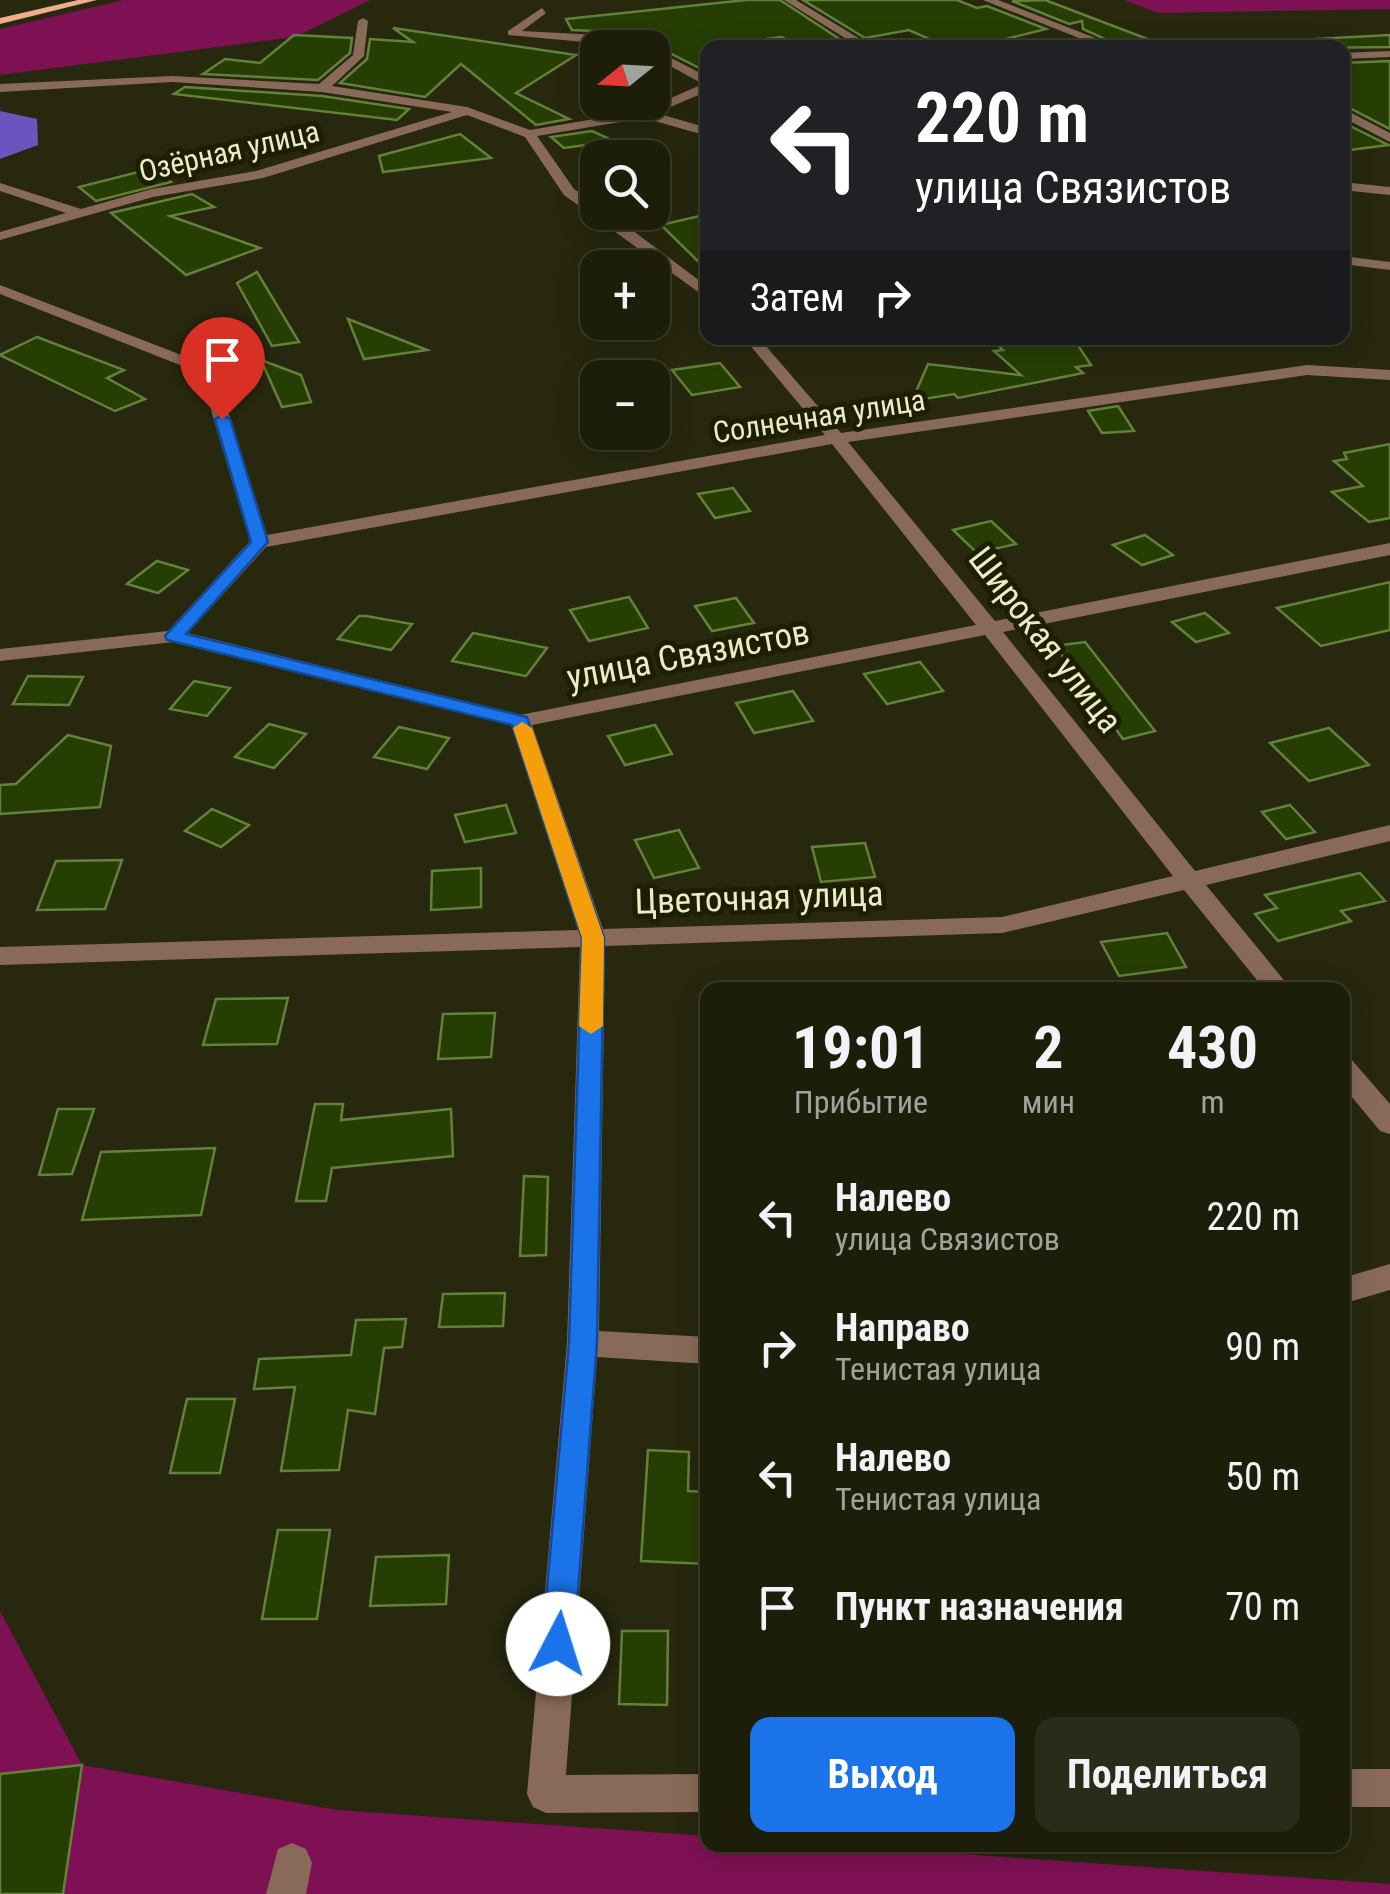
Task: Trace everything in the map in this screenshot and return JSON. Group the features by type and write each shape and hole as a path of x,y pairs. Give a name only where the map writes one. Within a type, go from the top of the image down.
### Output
{"main road":[{"path":"0,19 75,0"},
{"path":"0,19 92,0"}],"street":[{"path":"789,0 856,40"},
{"path":"988,0 1095,40"},
{"path":"542,12 512,33 543,39 580,39"},
{"path":"322,88 358,56 363,22"},
{"path":"1350,56 1389,54"},
{"path":"670,61 700,79"},
{"path":"0,88 132,78 322,88 467,111 529,134 610,120"},
{"path":"670,102 700,88"},
{"name":"Озёрная улица","path":"0,236 152,193 258,176 467,111"},
{"path":"1350,116 1390,138"},
{"path":"665,120 700,130"},
{"path":"529,134 569,192 580,200"},
{"path":"0,187 77,212"},
{"path":"1350,187 1390,191"},
{"path":"622,230 700,288"},
{"path":"1350,261 1390,266"},
{"path":"0,289 191,364 213,388 260,542 174,636"},
{"name":"Широкая улица","path":"756,345 838,438 1272,982"},
{"name":"Солнечная улица","path":"260,542 838,438 1306,370 1390,375"},
{"name":"улица Связистов","path":"0,655 174,636 520,722 1390,549"},
{"path":"520,722 593,938 583,1343 546,1794 700,1792"},
{"name":"Цветочная улица","path":"0,956 1002,926 1390,832"},
{"path":"1350,1075 1390,1122"},
{"path":"1350,1289 1390,1277"},
{"path":"583,1343 700,1350"},
{"path":"1350,1788 1390,1788"}],"shaded area":[{"path":"124,0 370,0 295,37 0,75 0,29"},
{"path":"1124,0 1390,0 1390,9 1159,13"},
{"path":"0,111 37,119 38,145 0,159"},
{"path":"0,1611 82,1765 337,1810 700,1836 700,1852 934,1852 1390,1884 1390,1894 0,1894"}],"building":[{"path":"746,0 780,0 841,40 700,40 700,68 670,53 670,30 572,30 566,19"},
{"path":"803,0 957,0 977,8 987,6 1046,29 1002,40 931,40 909,30 865,38"},
{"path":"1045,0 1150,40 1107,40 1083,29 1082,21 1069,24 1012,1"},
{"path":"393,28 576,55 516,93 569,119 536,125 461,64 425,97 340,83 367,59 370,39 413,42"},
{"path":"294,35 352,38 350,53 318,80 203,74 225,59 260,63"},
{"path":"1390,35 1390,47 1350,48 1350,40 1297,40"},
{"path":"1390,61 1390,129 1350,108 1350,63"},
{"path":"185,87 322,96 409,109 397,120 174,94"},
{"path":"1350,126 1388,145 1350,150"},
{"path":"592,131 612,140 580,140 580,146 564,148 551,137"},
{"path":"460,134 491,158 383,172 379,156"},
{"path":"150,169 171,182 96,201 79,187"},
{"path":"192,194 214,207 170,216 260,248 186,275 111,213"},
{"path":"700,216 700,263 666,230 670,230 670,223"},
{"path":"257,272 299,342 272,346 237,283"},
{"path":"348,319 427,350 364,359"},
{"path":"37,337 124,370 107,378 145,399 115,411 0,355"},
{"path":"998,345 1078,345 1091,365 1076,367 1083,373 958,398 954,394 912,401 928,364 1021,375 994,351 1003,350"},
{"path":"261,360 301,375 311,402 282,407"},
{"path":"720,363 740,387 692,395 672,370"},
{"path":"1118,406 1134,431 1102,433 1088,411"},
{"path":"1390,444 1390,518 1369,522 1332,492 1363,486 1334,461 1347,459 1344,453"},
{"path":"733,488 750,511 715,518 698,494"},
{"path":"991,521 1016,544 977,553 953,530"},
{"path":"1145,535 1173,555 1142,565 1113,545"},
{"path":"157,561 188,570 158,593 127,584"},
{"path":"1390,582 1390,630 1321,646 1277,608"},
{"path":"629,597 648,628 589,641 570,610"},
{"path":"736,598 754,623 712,631 695,606"},
{"path":"1205,613 1229,633 1196,642 1172,622"},
{"path":"359,616 412,624 391,650 338,639"},
{"path":"473,633 547,648 526,676 452,661"},
{"path":"1085,642 1155,731 1123,739 1055,646"},
{"path":"920,662 943,691 887,704 864,674"},
{"path":"28,676 83,677 69,705 13,704"},
{"path":"194,681 230,688 207,716 170,709"},
{"path":"793,691 813,721 754,733 736,703"},
{"path":"269,724 306,734 274,768 235,757"},
{"path":"655,725 672,754 625,765 608,736"},
{"path":"399,727 449,738 427,769 374,757"},
{"path":"1329,728 1369,765 1309,781 1270,743"},
{"path":"68,735 111,746 100,807 0,814 0,785 16,784"},
{"path":"506,805 516,833 465,842 455,815"},
{"path":"1290,805 1315,832 1286,839 1262,812"},
{"path":"212,809 249,825 221,847 185,831"},
{"path":"679,830 699,868 654,878 635,840"},
{"path":"865,843 875,877 821,882 812,847"},
{"path":"122,860 105,909 37,910 56,861"},
{"path":"481,868 481,907 431,910 432,871"},
{"path":"1360,873 1385,901 1341,911 1351,921 1278,941 1255,914 1277,908 1265,895"},
{"path":"1167,933 1186,967 1119,976 1101,942"},
{"path":"288,998 277,1044 203,1045 216,999"},
{"path":"495,1013 491,1057 438,1059 443,1014"},
{"path":"315,1104 343,1104 341,1120 451,1109 453,1156 332,1168 326,1201 296,1201"},
{"path":"58,1109 94,1109 72,1174 39,1175"},
{"path":"215,1148 201,1215 82,1220 101,1152"},
{"path":"524,1176 548,1177 546,1255 520,1256"},
{"path":"505,1293 503,1326 439,1327 443,1294"},
{"path":"406,1319 402,1347 384,1348 375,1414 348,1410 339,1470 281,1471 295,1387 254,1389 259,1359 351,1355 356,1320"},
{"path":"187,1399 235,1399 220,1473 170,1473"},
{"path":"648,1450 689,1452 688,1491 700,1492 700,1564 641,1561"},
{"path":"278,1530 330,1530 317,1619 262,1619"},
{"path":"449,1555 446,1604 370,1606 376,1557"},
{"path":"622,1631 668,1631 667,1705 619,1704"},
{"path":"82,1765 63,1894 0,1894 0,1774"}],"slow traffic":[{"path":"522,728 593,938 591,1026"}],"route":[{"path":"222,419 260,542 174,636 520,722 593,938 583,1343 558,1644"}]}
